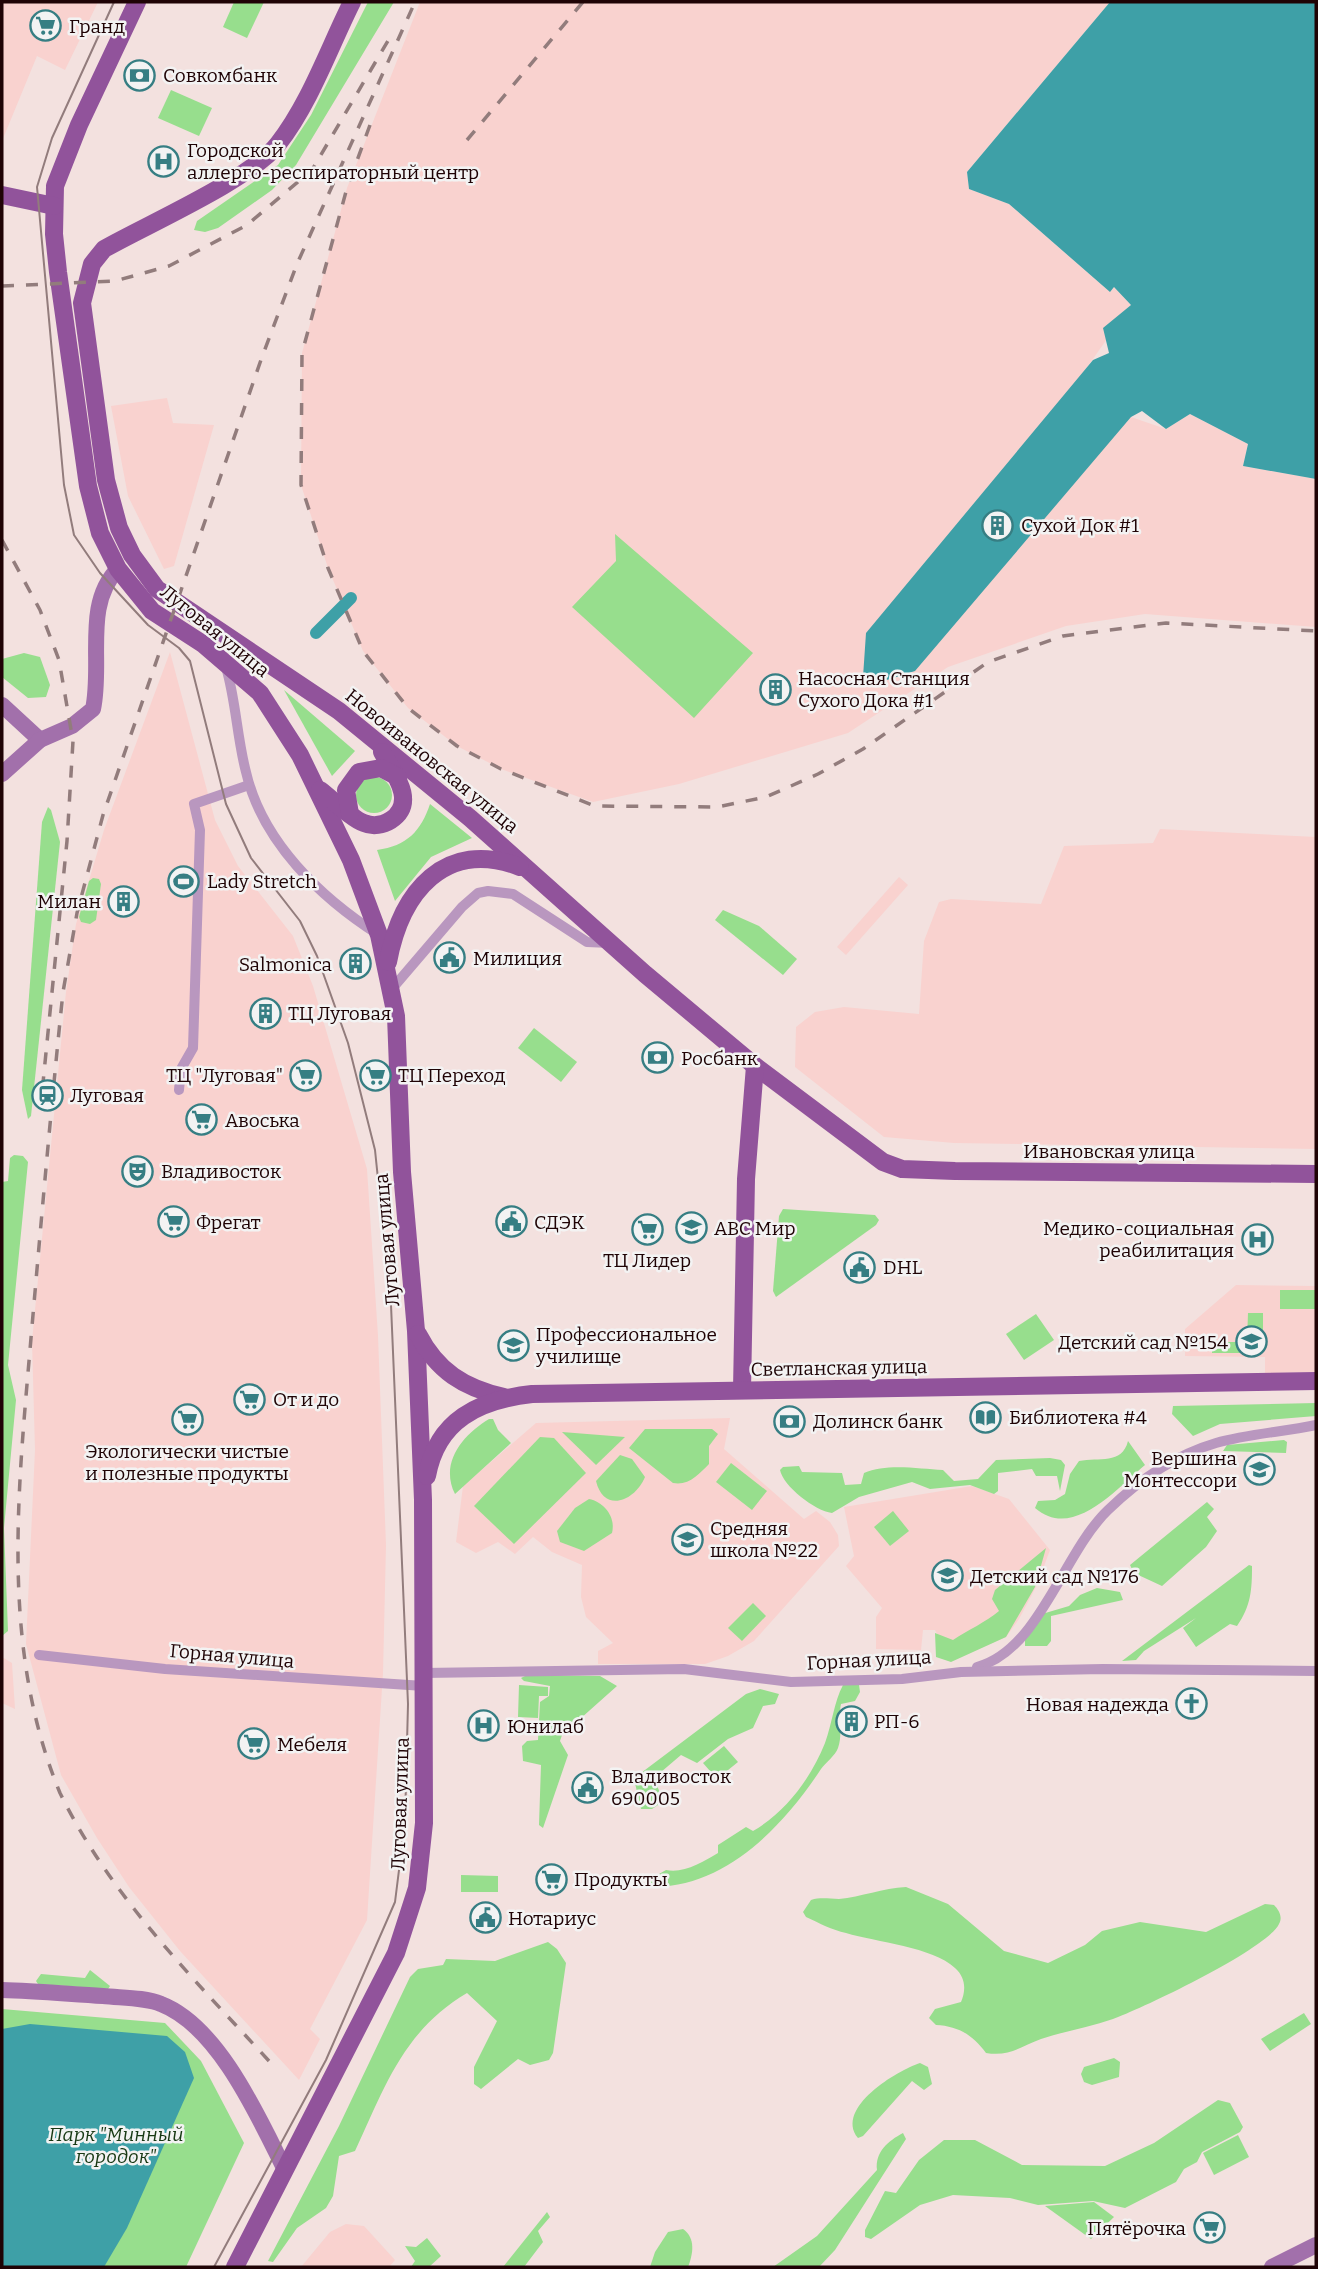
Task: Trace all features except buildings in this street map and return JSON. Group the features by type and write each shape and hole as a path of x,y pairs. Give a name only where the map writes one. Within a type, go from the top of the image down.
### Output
{"main road":[{"name":"Луговая улица","path":"137,2 57,178 54,206 58,272 88,486 100,533 118,569 152,611 225,661 260,694 276,715 318,789 351,860 379,935 396,1016 402,1172 416,1331 422,1500 422,1857 408,1924 384,1977 235,2267"},
{"name":"Новоивановская улица","path":"352,2 301,107 276,147 217,188 104,249 92,264 82,303 106,480 120,528 132,555 157,589 333,707 530,871 755,1066 883,1162 902,1169"},
{"path":"2,195 54,206"},
{"path":"2,774 40,740 72,726 93,709 99,600 106,581 118,569"},
{"path":"2,705 40,740"},
{"path":"318,789 359,821 371,825 390,821 399,811 403,799 402,786 377,743"},
{"path":"351,860 350,812 346,790 359,772 381,768 429,786"},
{"path":"387,970 401,918 418,891 445,867 458,861 488,858 530,871"},
{"path":"742,1390 746,1182 755,1066"},
{"name":"Ивановская улица","path":"902,1169 1316,1174"},
{"path":"416,1331 429,1356 450,1376 480,1392 504,1397"},
{"name":"Светланская улица","path":"422,1500 428,1467 440,1439 458,1417 504,1397 532,1394 1316,1381"},
{"path":"2,1990 145,2000 174,2010 200,2032 224,2062 284,2168"},
{"path":"1272,2267 1316,2245"}],"street":[{"path":"225,661 250,785 261,811 307,879 352,918 379,935"},
{"path":"179,1090 181,1069 193,1048 200,830 194,804 250,785"},
{"path":"391,990 462,907 478,893 488,891 513,894 587,942 610,943"},
{"path":"961,1672 986,1665 1008,1653 1046,1602 1089,1530 1151,1475 1180,1456 1218,1442 1316,1425"},
{"name":"Горная улица","path":"39,1655 165,1669 387,1686 424,1680 684,1669 791,1682 902,1679 961,1672 1104,1669 1316,1671"}],"shaded area":[{"path":"2,2 98,2 65,70 37,56 2,141"},
{"path":"420,2 1110,2 967,172 969,189 1009,204 1110,292 1114,287 1131,305 1083,373 1131,417 1166,429 1190,414 1248,444 1243,466 1316,479 1316,627 1145,614 1066,626 948,667 848,733 679,784 593,802 501,769 457,746 408,708 363,651 328,568 301,485 302,353 347,188"},
{"path":"167,398 173,423 214,425 174,566 164,569 128,496 111,406"},
{"path":"170,652 215,820 238,866 293,936 313,986 367,1169 378,1336 386,1545 383,1673 367,1920 310,2029 320,2039 299,2080 180,1951 129,1887 97,1838 61,1775 26,1644 35,1450 32,1341 66,992 76,924 104,830"},
{"path":"1160,829 1316,837 1316,1149 954,1143 884,1137 795,1067 796,1027 815,1012 844,1007 919,1014 924,941 939,902 951,899 1041,904 1064,846 1153,843"},
{"path":"899,877 908,885 846,955 837,947"},
{"name":"Детский сад №154","path":"1236,1285 1316,1286 1316,1372 1265,1373 1265,1357 1185,1356 1185,1329"},
{"name":"Средняя школа №22","path":"730,1418 724,1449 804,1519 816,1511 830,1522 838,1535 839,1546 754,1641 728,1656 705,1664 598,1664 598,1651 613,1643 586,1617 581,1597 582,1565 552,1552 533,1537 515,1554 498,1542 476,1553 456,1542 463,1486 536,1423"},
{"name":"Детский сад №176","path":"972,1486 1009,1499 1050,1550 1037,1585 1019,1619 1006,1637 951,1661 935,1630 923,1630 921,1650 876,1649 876,1617 882,1608 846,1566 854,1556 844,1507"},
{"path":"2,1657 12,1663 15,1709 2,1703"},
{"path":"346,2224 364,2226 395,2260 389,2267 301,2267 330,2232"}],"green space":[{"path":"234,2 264,2 247,38 223,27"},
{"path":"368,2 394,2 296,165 272,190 218,228 205,232 194,230 197,221 278,165 311,115"},
{"path":"171,90 212,108 199,136 158,118"},
{"path":"615,534 753,653 694,718 572,607 616,561"},
{"path":"24,653 40,657 50,685 46,697 28,698 2,677 2,659"},
{"path":"284,690 355,751 332,776"},
{"path":"374,777 387,782 392,795 387,808 374,813 361,808 356,795 361,782"},
{"path":"430,804 472,838 431,857 395,901 377,850 397,845 411,836 422,822"},
{"path":"48,807 60,842 31,1116 28,1119 22,1090 42,822"},
{"path":"93,878 99,879 101,884 96,920 90,924 81,922 79,917 89,881"},
{"path":"723,910 759,926 797,959 783,975 715,920"},
{"path":"534,1028 577,1062 561,1082 518,1048"},
{"path":"14,1155 23,1156 28,1162 8,1365 16,1400 4,1528 8,1631 2,1636 2,1182 8,1181 10,1158"},
{"path":"783,1209 875,1215 879,1220 876,1225 776,1297 773,1291 779,1216"},
{"path":"1280,1290 1316,1290 1316,1309 1280,1309"},
{"path":"1248,1313 1263,1313 1263,1353 1212,1353 1212,1342 1247,1342"},
{"path":"1036,1314 1054,1340 1024,1360 1006,1334"},
{"path":"1316,1403 1316,1416 1220,1424 1193,1436 1172,1414 1173,1406"},
{"path":"489,1419 493,1419 498,1430 511,1443 455,1494 450,1471 452,1460 463,1441"},
{"path":"645,1429 712,1429 718,1434 709,1446 709,1464 684,1483 673,1483 629,1448"},
{"path":"562,1432 625,1437 596,1465"},
{"path":"540,1437 554,1438 586,1473 514,1544 474,1506"},
{"path":"1284,1440 1287,1442 1286,1453 1223,1451 1227,1445"},
{"path":"1128,1441 1145,1465 1094,1508 1064,1518 1049,1517 1035,1508 1038,1501 1055,1500 1065,1494 1070,1474 1079,1461 1115,1457 1121,1454"},
{"path":"620,1455 632,1459 645,1477 627,1498 612,1501 600,1491 596,1481"},
{"path":"996,1460 1061,1460 1065,1465 1060,1491 1057,1476 1036,1476 1032,1469 998,1473 998,1491 994,1494 970,1485 930,1489 912,1482 859,1497 832,1513 817,1508 801,1497 787,1483 780,1470 783,1467 799,1466 802,1472 842,1473 845,1485 861,1484 864,1473 893,1467 943,1470 954,1481 978,1479"},
{"path":"731,1463 767,1491 752,1510 716,1482"},
{"path":"589,1499 608,1511 613,1527 612,1533 584,1551 560,1542 557,1531 575,1508"},
{"path":"1207,1502 1214,1509 1207,1517 1217,1531 1206,1547 1162,1586 1134,1573 1130,1565"},
{"path":"893,1511 909,1531 890,1546 874,1527"},
{"path":"1046,1548 1035,1587 1006,1637 951,1662 936,1657 935,1633 953,1640 994,1615 999,1611 992,1599 995,1590"},
{"path":"1249,1565 1252,1566 1250,1597 1237,1626 1230,1624 1196,1647 1183,1628 1196,1618 1144,1651 1136,1660 1122,1661"},
{"path":"1097,1588 1120,1592 1123,1600 1051,1616 1051,1641 1047,1646 1025,1646 1025,1639 1042,1614 1069,1606 1080,1595"},
{"path":"753,1603 766,1616 742,1641 728,1628"},
{"path":"527,1675 600,1676 617,1686 562,1735 560,1741 568,1755 543,1828 539,1825 541,1765 523,1761 522,1746 527,1741 538,1740 540,1702 549,1696 550,1686 521,1678"},
{"path":"519,1685 548,1687 548,1696 539,1696 538,1718 518,1717"},
{"path":"843,1685 859,1685 860,1692 855,1701 841,1704 837,1751 769,1833 747,1852 699,1879 672,1885 644,1886 645,1882 666,1870 686,1869 718,1853 718,1845 746,1827 753,1831 787,1804 805,1781 819,1756"},
{"path":"760,1689 779,1694 775,1704 763,1706 753,1728 728,1739 697,1763 681,1755 654,1778 660,1793 658,1805 652,1809 641,1809 635,1783 637,1776 746,1694"},
{"path":"724,1746 738,1762 717,1779 703,1763"},
{"path":"461,1875 498,1876 498,1892 461,1892"},
{"path":"906,1887 948,1904 1004,1951 1048,1963 1085,1945 1102,1931 1140,1922 1206,1932 1265,1904 1274,1905 1281,1919 1270,1935 1252,1948 1203,1977 1150,2003 1113,2019 1041,2039 1009,2052 994,2054 986,2053 976,2041 964,2033 951,2027 936,2025 929,2018 935,2009 961,2002 964,1984 955,1968 919,1950 836,1930 806,1917 803,1912 811,1900 815,1899 847,1898"},
{"path":"548,1942 557,1949 566,1963 553,2053 549,2060 530,2065 518,2059 481,2089 474,2084 474,2067 497,2021 467,1993 445,2008 411,2043 398,2062 355,2151 339,2156 333,2196 326,2208 297,2228 273,2262 268,2261 339,2126 410,1977 418,1969 443,1965 446,1959 495,1961"},
{"path":"90,1970 110,1986 108,1989 38,1984 36,1981 41,1974 85,1978"},
{"name":"Парк \"Минный городок\"","path":"2,2009 165,2023 201,2061 244,2143 186,2267 2,2267"},
{"path":"1304,2013 1311,2024 1270,2051 1261,2039"},
{"path":"1114,2058 1120,2062 1119,2077 1092,2085 1084,2082 1081,2074 1084,2067"},
{"path":"920,2063 928,2067 932,2084 924,2090 912,2081 863,2136 858,2138 853,2126 854,2115 861,2103 884,2082"},
{"path":"1218,2100 1230,2103 1243,2127 1240,2132 1202,2152 1197,2162 1184,2169 1176,2182 1125,2208 1093,2201 1038,2205 1010,2198 953,2195 920,2205 871,2239 865,2237 865,2230 885,2191 896,2193 919,2160 944,2140 975,2140 1022,2165 1105,2166 1154,2143"},
{"path":"903,2133 906,2139 835,2250 819,2267 773,2267 817,2236 877,2170 880,2152"},
{"path":"1238,2135 1249,2157 1214,2175 1203,2153"},
{"path":"1094,2202 1114,2217 1091,2239 1045,2206"},
{"path":"547,2212 550,2217 538,2231 543,2242 524,2267 503,2267"},
{"path":"683,2229 692,2242 688,2267 650,2267 655,2252 668,2232"},
{"path":"427,2238 441,2256 429,2267 411,2267 415,2261 405,2246 416,2247"}],"water":[{"path":"1110,2 1316,2 1316,479 1243,466 1248,444 1190,414 1166,429 1142,411 1131,417 915,671 871,685 863,677 866,633 1093,360 1109,353 1103,328 1131,305 1114,287 1110,292 1009,204 969,189 967,172"},
{"name":"Парк \"Минный городок\"","path":"30,2024 167,2036 185,2052 194,2078 127,2228 104,2267 2,2267 2,2029"}],"waterway":[{"path":"316,633 351,598"}],"tram line":[{"path":"114,2 52,138 37,187 64,485 74,535 100,573 148,625 179,648 190,661 226,804 251,858 300,921 317,956 348,1043 375,1150 391,1305 408,1704 405,1822 395,1902 326,2060 214,2267"}],"railway":[{"path":"269,2061 182,1967 128,1901 80,1831 60,1793 41,1738 28,1682 21,1626 18,1568 22,1453 63,992 77,913 103,815 262,357 297,264 415,2"},
{"path":"467,140 583,2"},
{"path":"2,286 115,281 169,266 247,225 312,170 389,39"},
{"path":"370,125 347,188 302,353 301,485 328,568 363,651 408,708 457,746 501,769 595,806 717,807 766,797 818,774 863,749 988,662 1063,636 1166,623 1316,631"},
{"path":"2,540 40,610 59,660 73,741 67,841 41,1103"}],"place":[{"name":"Гранд","path":"46,26"},
{"name":"Совкомбанк","path":"140,75"},
{"name":"Городской аллерго-респираторный центр","path":"164,161"},
{"name":"Сухой Док #1","path":"998,525"},
{"name":"Насосная Станция Сухого Дока #1","path":"775,689"},
{"name":"Lady Stretch","path":"184,881"},
{"name":"Милан","path":"124,901"},
{"name":"Милиция","path":"450,958"},
{"name":"Salmonica","path":"355,964"},
{"name":"ТЦ Луговая","path":"265,1013"},
{"name":"Росбанк","path":"658,1058"},
{"name":"ТЦ \"Луговая\"","path":"306,1075"},
{"name":"ТЦ Переход","path":"375,1075"},
{"name":"Луговая","path":"47,1095"},
{"name":"Авоська","path":"202,1120"},
{"name":"Владивосток","path":"138,1171"},
{"name":"Фрегат","path":"173,1222"},
{"name":"СДЭК","path":"511,1222"},
{"name":"ABC Мир","path":"691,1228"},
{"name":"ТЦ Лидер","path":"647,1229"},
{"name":"Медико-социальная реабилитация","path":"1257,1239"},
{"name":"DHL","path":"860,1267"},
{"name":"Детский сад №154","path":"1251,1342"},
{"name":"Профессиональное училище","path":"513,1345"},
{"name":"От и до","path":"250,1399"},
{"name":"Библиотека #4","path":"986,1417"},
{"name":"Экологически чистые и полезные продукты","path":"187,1420"},
{"name":"Долинск банк","path":"790,1421"},
{"name":"Вершина Монтессори","path":"1260,1469"},
{"name":"Средняя школа №22","path":"687,1539"},
{"name":"Детский сад №176","path":"947,1576"},
{"name":"Новая надежда","path":"1192,1704"},
{"name":"РП-6","path":"851,1721"},
{"name":"Юнилаб","path":"484,1726"},
{"name":"Мебеля","path":"254,1744"},
{"name":"Владивосток 690005","path":"588,1787"},
{"name":"Продукты","path":"551,1879"},
{"name":"Нотариус","path":"485,1918"},
{"name":"Пятёрочка","path":"1209,2228"}]}
